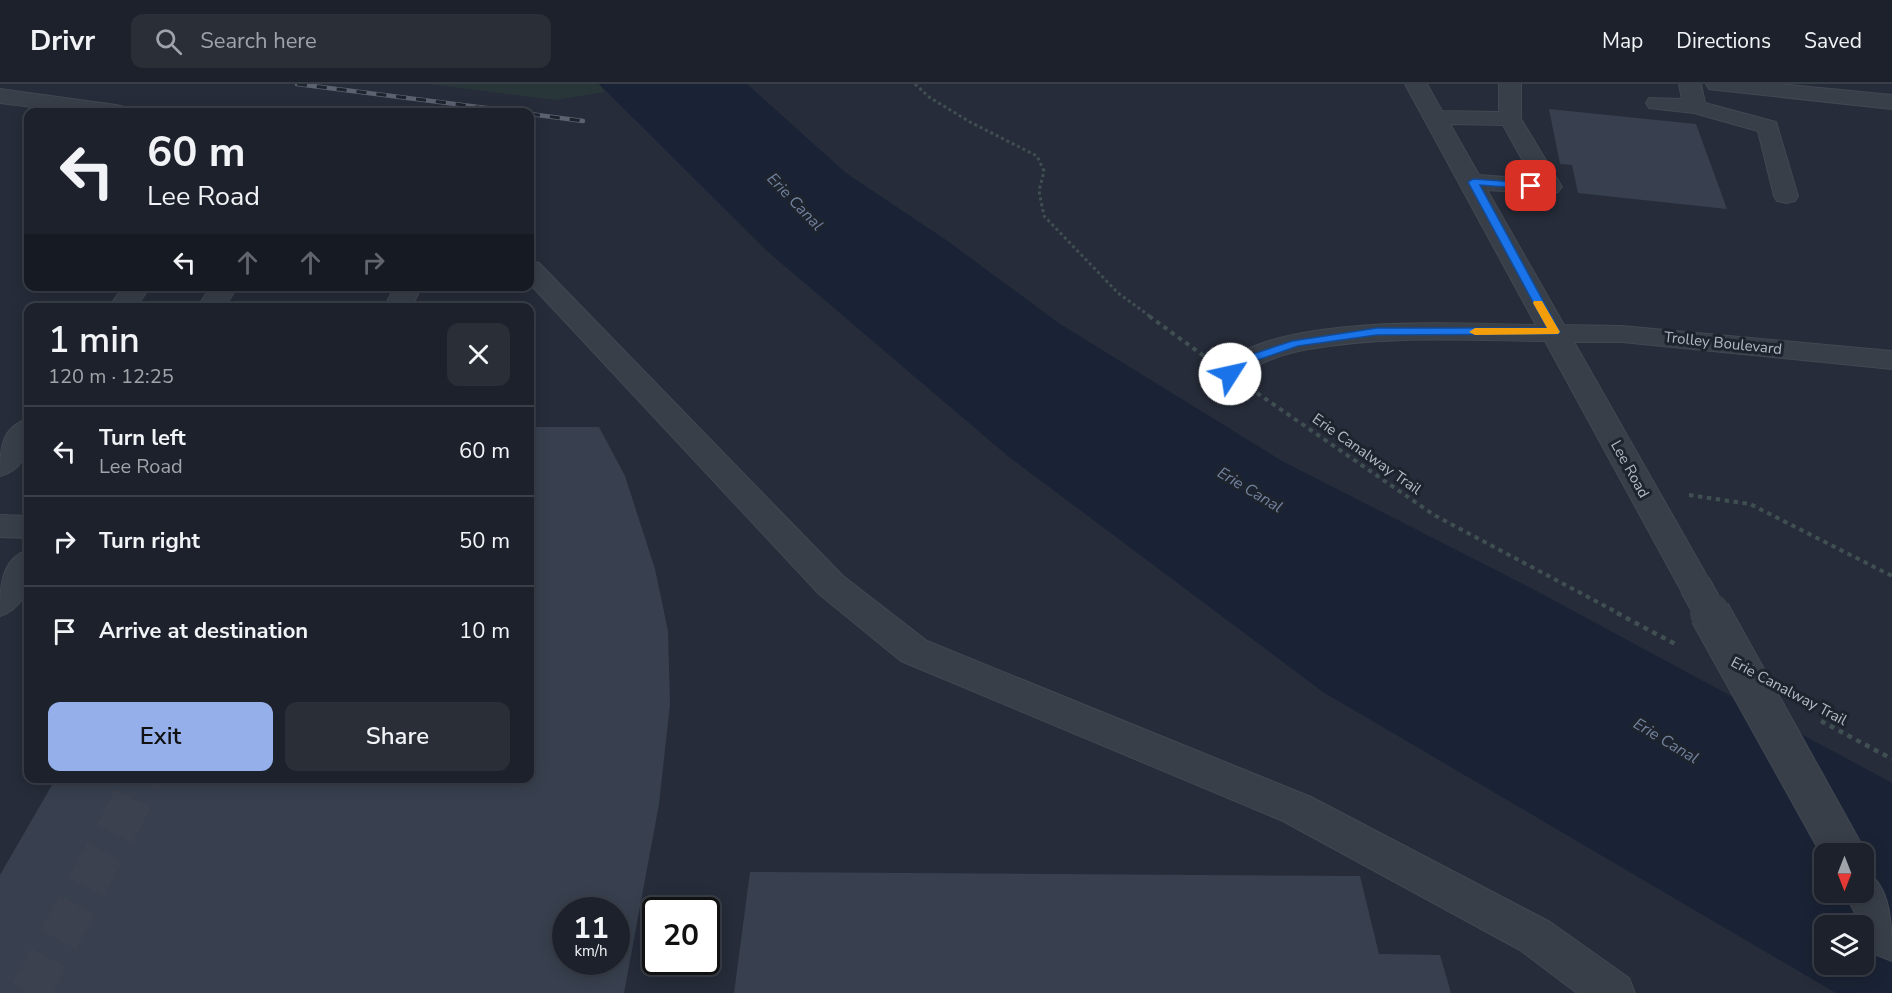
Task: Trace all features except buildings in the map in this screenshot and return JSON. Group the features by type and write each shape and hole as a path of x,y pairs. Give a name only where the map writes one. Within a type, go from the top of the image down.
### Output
{"street":[{"name":"Lee Road","path":"1416,84 1473,182 1838,843"},
{"path":"1473,182 1550,187 1510,119 1510,84"},
{"path":"1690,84 1695,107"},
{"path":"1717,84 1892,102"},
{"path":"0,96 87,108"},
{"path":"1657,103 1695,107 1768,127 1786,196"},
{"path":"1435,117 1510,119"},
{"path":"534,272 831,585 914,651 1297,809 1535,936 1613,993"},
{"name":"Trolley Boulevard","path":"1230,374 1248,359 1296,343 1377,331 1622,334 1892,360"},
{"path":"0,466 24,434"},
{"path":"0,526 24,526"},
{"path":"0,603 24,568"},
{"path":"1871,903 1892,941"}],"path":[{"name":"Erie Canalway Trail","path":"915,84 929,97 970,122 1037,156 1044,171 1039,191 1044,216 1118,293 1230,374 1434,515 1684,648"},
{"path":"1641,489 1750,504 1892,576"},
{"name":"Erie Canalway Trail","path":"1818,720 1892,759"}],"shaded area":[{"path":"430,84 599,84 605,92 555,100"}],"water":[{"name":"Erie Canal","path":"599,84 747,84 846,173 949,242 1060,324 1282,461 1529,587 1892,783 1892,993 1836,993 1323,692 1009,457 767,251"}],"tunnel":[{"path":"30,993 141,783"}],"railway":[{"path":"297,84 486,108"},
{"path":"534,115 583,121"}],"slow traffic":[{"path":"1475,332 1554,332 1538,303"}],"route":[{"path":"1230,374 1248,359 1296,343 1377,331 1554,332 1473,182 1531,186"}]}
